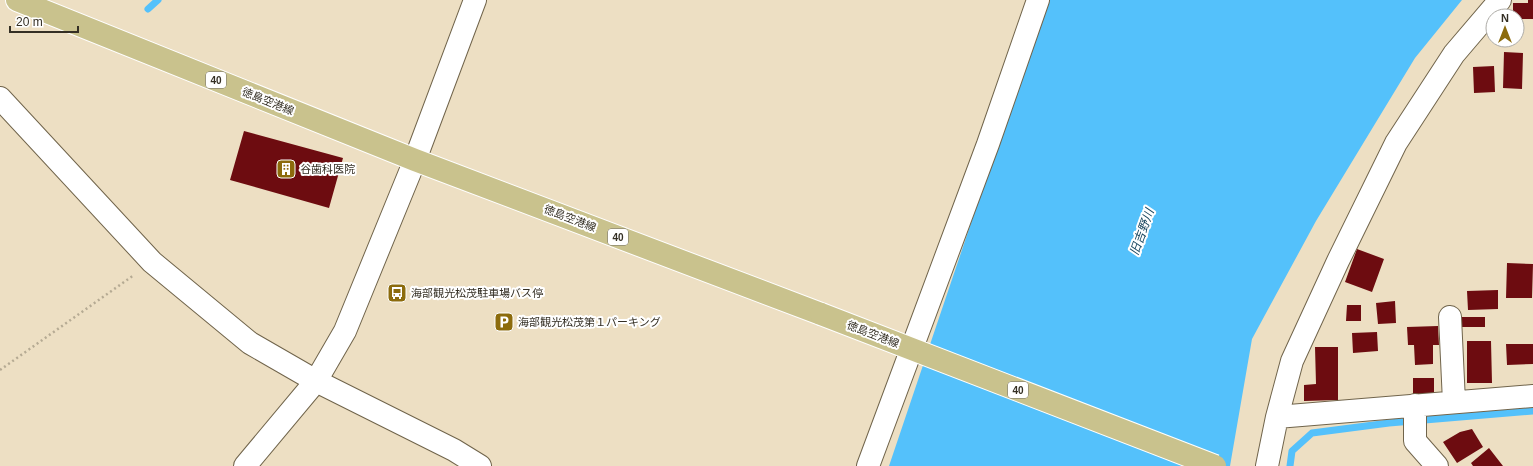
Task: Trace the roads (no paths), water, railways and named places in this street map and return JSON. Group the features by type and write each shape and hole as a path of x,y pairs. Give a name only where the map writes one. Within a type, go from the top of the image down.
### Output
{"main road":[{"name":"徳島空港線","path":"17,0 415,160 821,314 1214,466"}],"street":[{"path":"245,466 316,381 345,331 415,160 475,0"},
{"path":"868,466 988,144 1038,0"},
{"path":"1267,466 1277,417 1292,362 1338,262 1396,143 1454,54 1500,0"},
{"path":"0,98 152,262 250,343 316,381 454,450 480,466"},
{"path":"1450,317 1454,402"},
{"path":"1277,417 1533,396"},
{"path":"1415,405 1414,441 1437,466"}],"water":[{"name":"旧吉野川","path":"1050,0 1462,0 1415,58 1316,221 1252,339 1230,466 889,466 995,152"}],"waterway":[{"path":"148,9 158,0"},
{"path":"1290,466 1292,451 1312,433 1389,423 1533,411"}],"place":[{"name":"谷歯科医院","path":"286,169"},
{"name":"海部観光松茂駐車場バス停","path":"397,293"},
{"name":"海部観光松茂第１パーキング","path":"504,322"}]}
